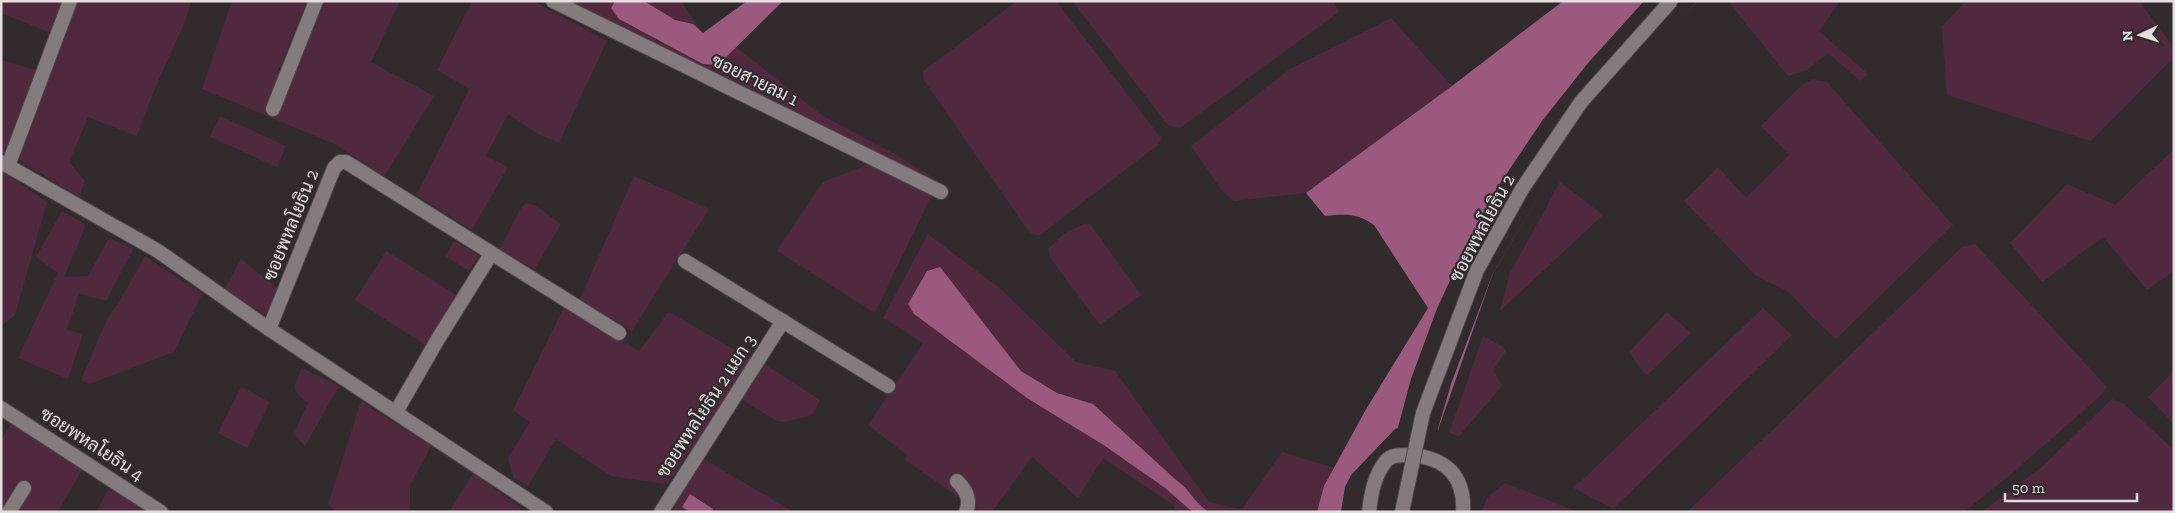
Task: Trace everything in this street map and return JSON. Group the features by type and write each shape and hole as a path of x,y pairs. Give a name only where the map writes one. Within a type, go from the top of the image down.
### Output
{"street":[{"path":"70,1 5,164 158,251 269,330 546,512"},
{"path":"273,109 316,1"},
{"name":"ซอยสายลม 1","path":"553,1 941,192"},
{"name":"ซอยพหลโยธิน 2","path":"1402,512 1423,413 1477,270 1522,189 1581,102 1671,1"},
{"name":"ซอยพหลโยธิน 2","path":"269,330 334,168 340,162 346,162 619,333"},
{"path":"396,412 438,339 492,254"},
{"path":"685,261 888,386"},
{"name":"ซอยพหลโยธิน 2 แยก 3","path":"661,512 783,321"},
{"name":"ซอยพหลโยธิน 4","path":"1,408 161,512"},
{"path":"1369,512 1376,477 1387,460 1398,454 1421,456 1445,464 1461,488 1463,512"},
{"path":"958,481 968,498 966,512"},
{"path":"9,512 24,488"}],"shaded area":[{"path":"1,1 63,1 49,32 1,13"},
{"path":"77,1 191,1 185,21 153,93 137,136 88,117 69,162 85,181 79,197 19,160"},
{"path":"232,1 307,1 277,74 293,73 321,1 400,1 371,62 434,96 384,177 335,144 202,89"},
{"path":"472,1 533,1 607,41 559,143 538,134 508,114 486,156 508,167 472,230 416,195 469,89 437,70"},
{"path":"568,1 681,1 703,34 736,47 823,116 898,156 949,188"},
{"path":"615,1 644,1 675,20 693,24 703,33 747,1 783,1 718,65 703,64 619,19 611,8"},
{"path":"1017,1 1056,1 1161,138 1159,144 1039,236 1029,232 924,80 923,71"},
{"path":"1072,1 1333,1 1339,12 1180,128 1168,125"},
{"path":"1563,1 1698,1 1591,109 1493,273 1438,430 1411,425 1395,429 1351,475 1345,487 1341,512 1317,512 1324,486 1365,411 1428,308 1374,225 1357,216 1325,216 1306,193 1452,86"},
{"path":"1728,1 1840,1 1819,31 1868,74 1860,81 1828,53 1807,70 1788,76"},
{"path":"1966,1 2139,1 2174,48 2174,57 2091,141 1947,95 1942,26"},
{"path":"1391,18 1452,86 1306,193 1234,201 1223,192 1191,146 1290,69"},
{"path":"1,60 39,71 7,153 3,155 1,154"},
{"path":"1813,79 1827,82 1953,225 1836,339 1790,293 1755,275 1684,201 1718,167 1746,198 1789,155 1761,126 1803,84"},
{"path":"220,116 286,146 277,167 210,137"},
{"path":"2174,149 2174,271 2147,290 2103,237 2042,282 2010,243 2067,184 2115,205"},
{"path":"869,164 932,194 875,313 777,251 823,182"},
{"path":"1,171 47,202 15,315 1,326"},
{"path":"634,176 709,209 632,331 580,299"},
{"path":"1560,182 1603,215 1500,311 1510,273"},
{"path":"526,203 535,205 561,224 535,269 499,250 521,208"},
{"path":"62,211 86,225 64,277 88,276 109,238 133,249 106,301 79,294 67,330 83,334 68,379 18,358 58,273 36,257"},
{"path":"1084,224 1090,224 1141,295 1100,325 1049,256 1048,249 1066,232"},
{"path":"928,234 1003,291 1076,362 1115,371 1209,502 1242,509 1282,452 1334,468 1324,486 1317,512 1209,512 1199,504 1185,487 1093,404 1057,393 1021,371 939,267 927,271 908,304 914,314 1027,398 1105,446 1165,488 1194,512 1172,512 1175,506 1103,458 1078,498 1032,457 992,512 980,512 905,460 907,455 868,425 923,343 883,318"},
{"path":"454,241 479,255 469,271 445,256"},
{"path":"1975,244 2107,387 2098,398 2010,475 1964,512 1687,512 1962,247"},
{"path":"386,251 458,296 427,346 355,300"},
{"path":"145,256 202,294 174,352 89,384 81,380 108,317 118,304"},
{"path":"241,259 277,288 266,315 224,290"},
{"path":"940,267 1021,371 1057,393 1093,404 1185,487 1199,504 1209,512 1194,512 1189,509 1165,488 1105,446 1027,398 914,314 908,304 927,271"},
{"path":"564,307 639,351 669,312 752,360 667,484 611,476 556,439 528,486 514,478 508,458 530,422 513,410"},
{"path":"1763,308 1792,335 1613,509 1572,487 1579,483"},
{"path":"1667,312 1691,333 1646,376 1629,352"},
{"path":"1483,336 1502,346 1506,351 1493,370 1502,386 1459,436 1449,433"},
{"path":"761,362 820,400 812,415 786,422 777,421 739,398"},
{"path":"302,368 339,386 305,446 294,434 308,403 298,395 295,388"},
{"path":"2174,371 2174,424 2148,397"},
{"path":"241,387 270,402 247,448 218,433"},
{"path":"2112,399 2124,404 2174,450 2174,512 1982,512 2043,466"},
{"path":"361,401 431,446 410,485 410,512 337,512 328,505"},
{"path":"12,423 83,468 58,512 1,512 1,440"},
{"path":"702,458 794,512 668,512"},
{"path":"473,473 527,512 449,512"},
{"path":"1505,483 1578,512 1481,512 1487,498"},
{"path":"111,485 145,509 144,512 96,512"},
{"path":"690,494 713,509 711,512 690,512 682,507"}],"pier":[{"path":"1644,1 1698,1 1593,111 1549,180 1493,273 1451,384 1437,432 1411,428 1397,431 1411,379 1436,311 1462,254 1499,185 1542,121 1588,63"}]}
